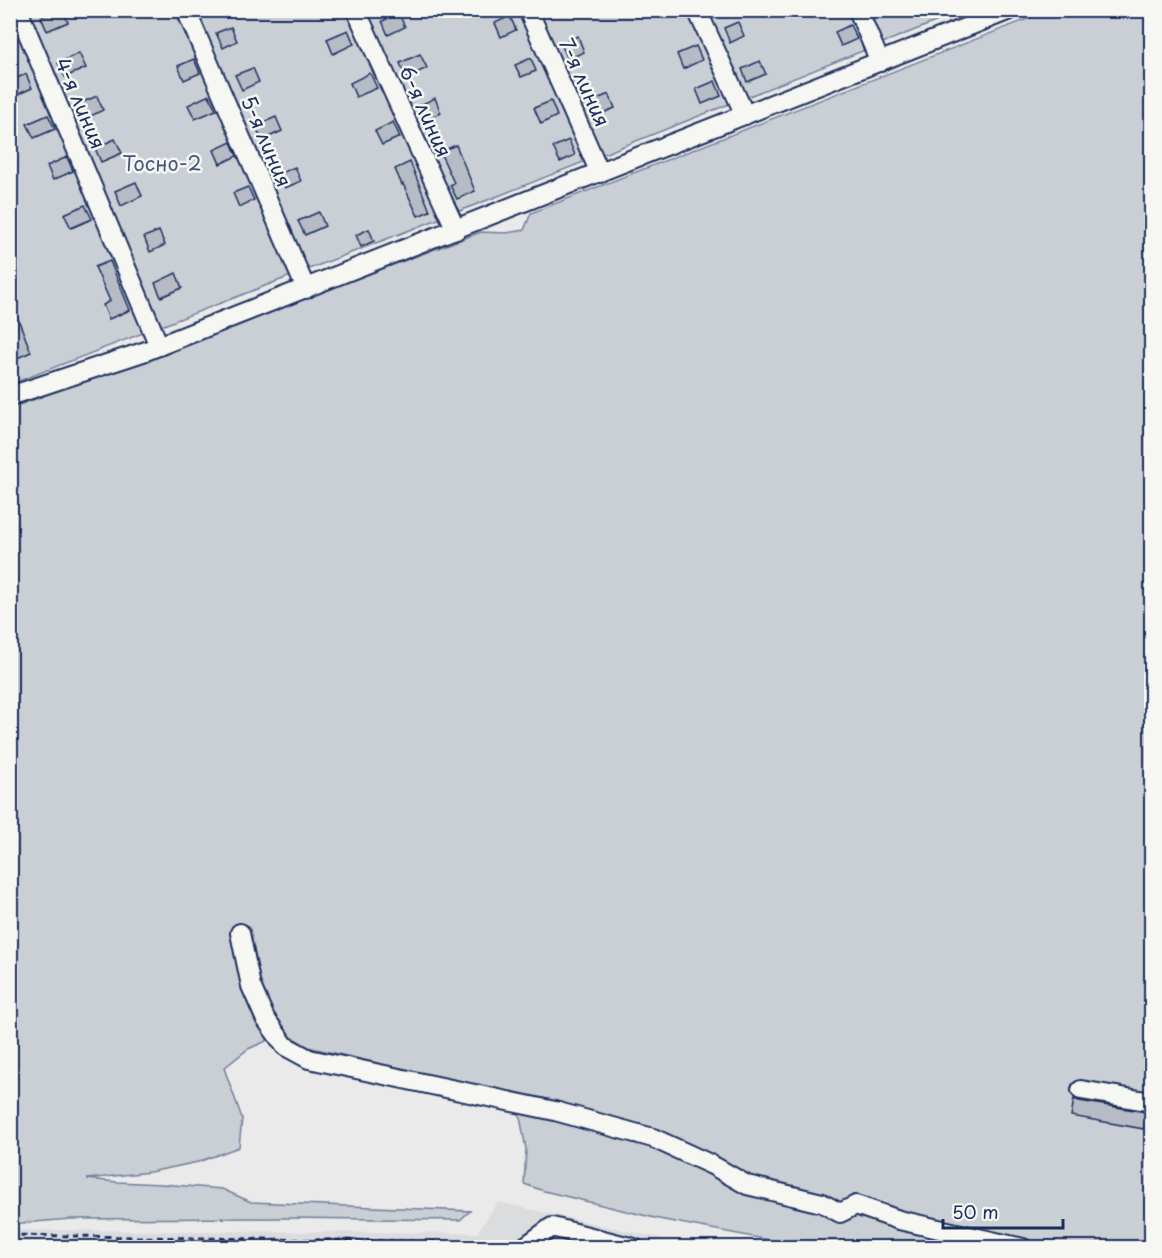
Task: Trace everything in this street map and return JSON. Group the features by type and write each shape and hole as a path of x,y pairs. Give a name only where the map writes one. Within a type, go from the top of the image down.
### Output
{"street":[{"name":"4-я линия","path":"18,10 159,346"},
{"name":"5-я линия","path":"186,10 306,289"},
{"name":"6-я линия","path":"356,10 456,230"},
{"name":"7-я линия","path":"528,10 600,172"},
{"path":"697,10 745,115"},
{"path":"858,10 880,62"},
{"path":"10,396 159,346 880,62 973,17 1010,10"},
{"path":"240,933 251,986 265,1018 285,1046 309,1059 555,1111 653,1138 747,1185 822,1203 840,1213 856,1206 899,1220 1023,1248"},
{"path":"1080,1090 1152,1102"},
{"path":"524,1248 552,1227 634,1248"}],"path":[{"path":"10,1235 449,1242 482,1248"}],"shaded area":[{"path":"498,1202 700,1247 11,1248 11,1230 477,1233"}],"green space":[{"name":"Тосно-2","path":"11,11 963,11 498,196 11,384"},
{"path":"1048,11 1151,11 1151,1247 807,1247 659,1219 544,1191 524,1184 526,1149 516,1095 308,1047 282,1031 248,1049 224,1068 242,1118 239,1147 198,1162 150,1172 87,1179 222,1189 251,1202 470,1211 460,1220 70,1219 11,1224 11,408 481,232 506,233 524,230 531,213"}],"building":[{"path":"54,10 63,10 68,22 47,31 41,17"},
{"path":"399,14 405,27 388,35 382,21"},
{"path":"510,16 516,30 501,37 495,23"},
{"path":"738,22 744,36 730,43 724,28"},
{"path":"850,25 857,39 841,46 835,32"},
{"path":"231,27 237,41 223,48 216,33"},
{"path":"348,30 354,44 333,54 327,39"},
{"path":"578,36 584,52 568,59 561,44"},
{"path":"696,46 702,60 683,69 677,54"},
{"path":"79,53 86,68 65,77 58,63"},
{"path":"420,54 427,68 406,78 400,63"},
{"path":"531,58 536,71 521,77 515,65"},
{"path":"194,59 200,73 184,80 178,66"},
{"path":"760,61 766,74 747,82 742,69"},
{"path":"253,68 259,82 242,90 235,75"},
{"path":"370,73 377,88 356,97 350,83"},
{"path":"26,74 32,88 10,98 10,81"},
{"path":"715,81 721,96 702,104 696,89"},
{"path":"609,94 615,108 598,115 592,101"},
{"path":"209,95 216,110 195,119 188,105"},
{"path":"97,96 103,110 83,120 76,105"},
{"path":"435,98 441,113 426,119 420,105"},
{"path":"551,101 557,116 541,124 534,108"},
{"path":"48,115 55,129 34,138 27,124"},
{"path":"276,117 282,131 262,140 255,126"},
{"path":"393,122 400,137 382,145 375,131"},
{"path":"115,139 122,153 101,162 95,148"},
{"path":"569,140 575,155 560,162 553,147"},
{"path":"231,142 237,156 220,164 214,150"},
{"path":"456,145 475,191 457,199 450,185 454,183 440,152"},
{"path":"67,157 73,171 53,180 47,166"},
{"path":"410,162 430,211 418,216 395,169"},
{"path":"295,167 301,181 285,188 279,174"},
{"path":"136,182 142,196 121,206 115,191"},
{"path":"248,187 254,200 239,207 233,193"},
{"path":"85,205 92,219 71,228 64,214"},
{"path":"319,212 325,226 305,235 298,221"},
{"path":"369,229 374,241 361,247 356,235"},
{"path":"159,231 165,245 150,252 144,237"},
{"path":"110,261 130,310 109,319 103,305 110,301 95,267"},
{"path":"176,273 182,288 161,297 155,283"},
{"path":"11,301 31,352 15,359 10,348"},
{"path":"1074,1099 1146,1112 1144,1129 1071,1116"}]}
